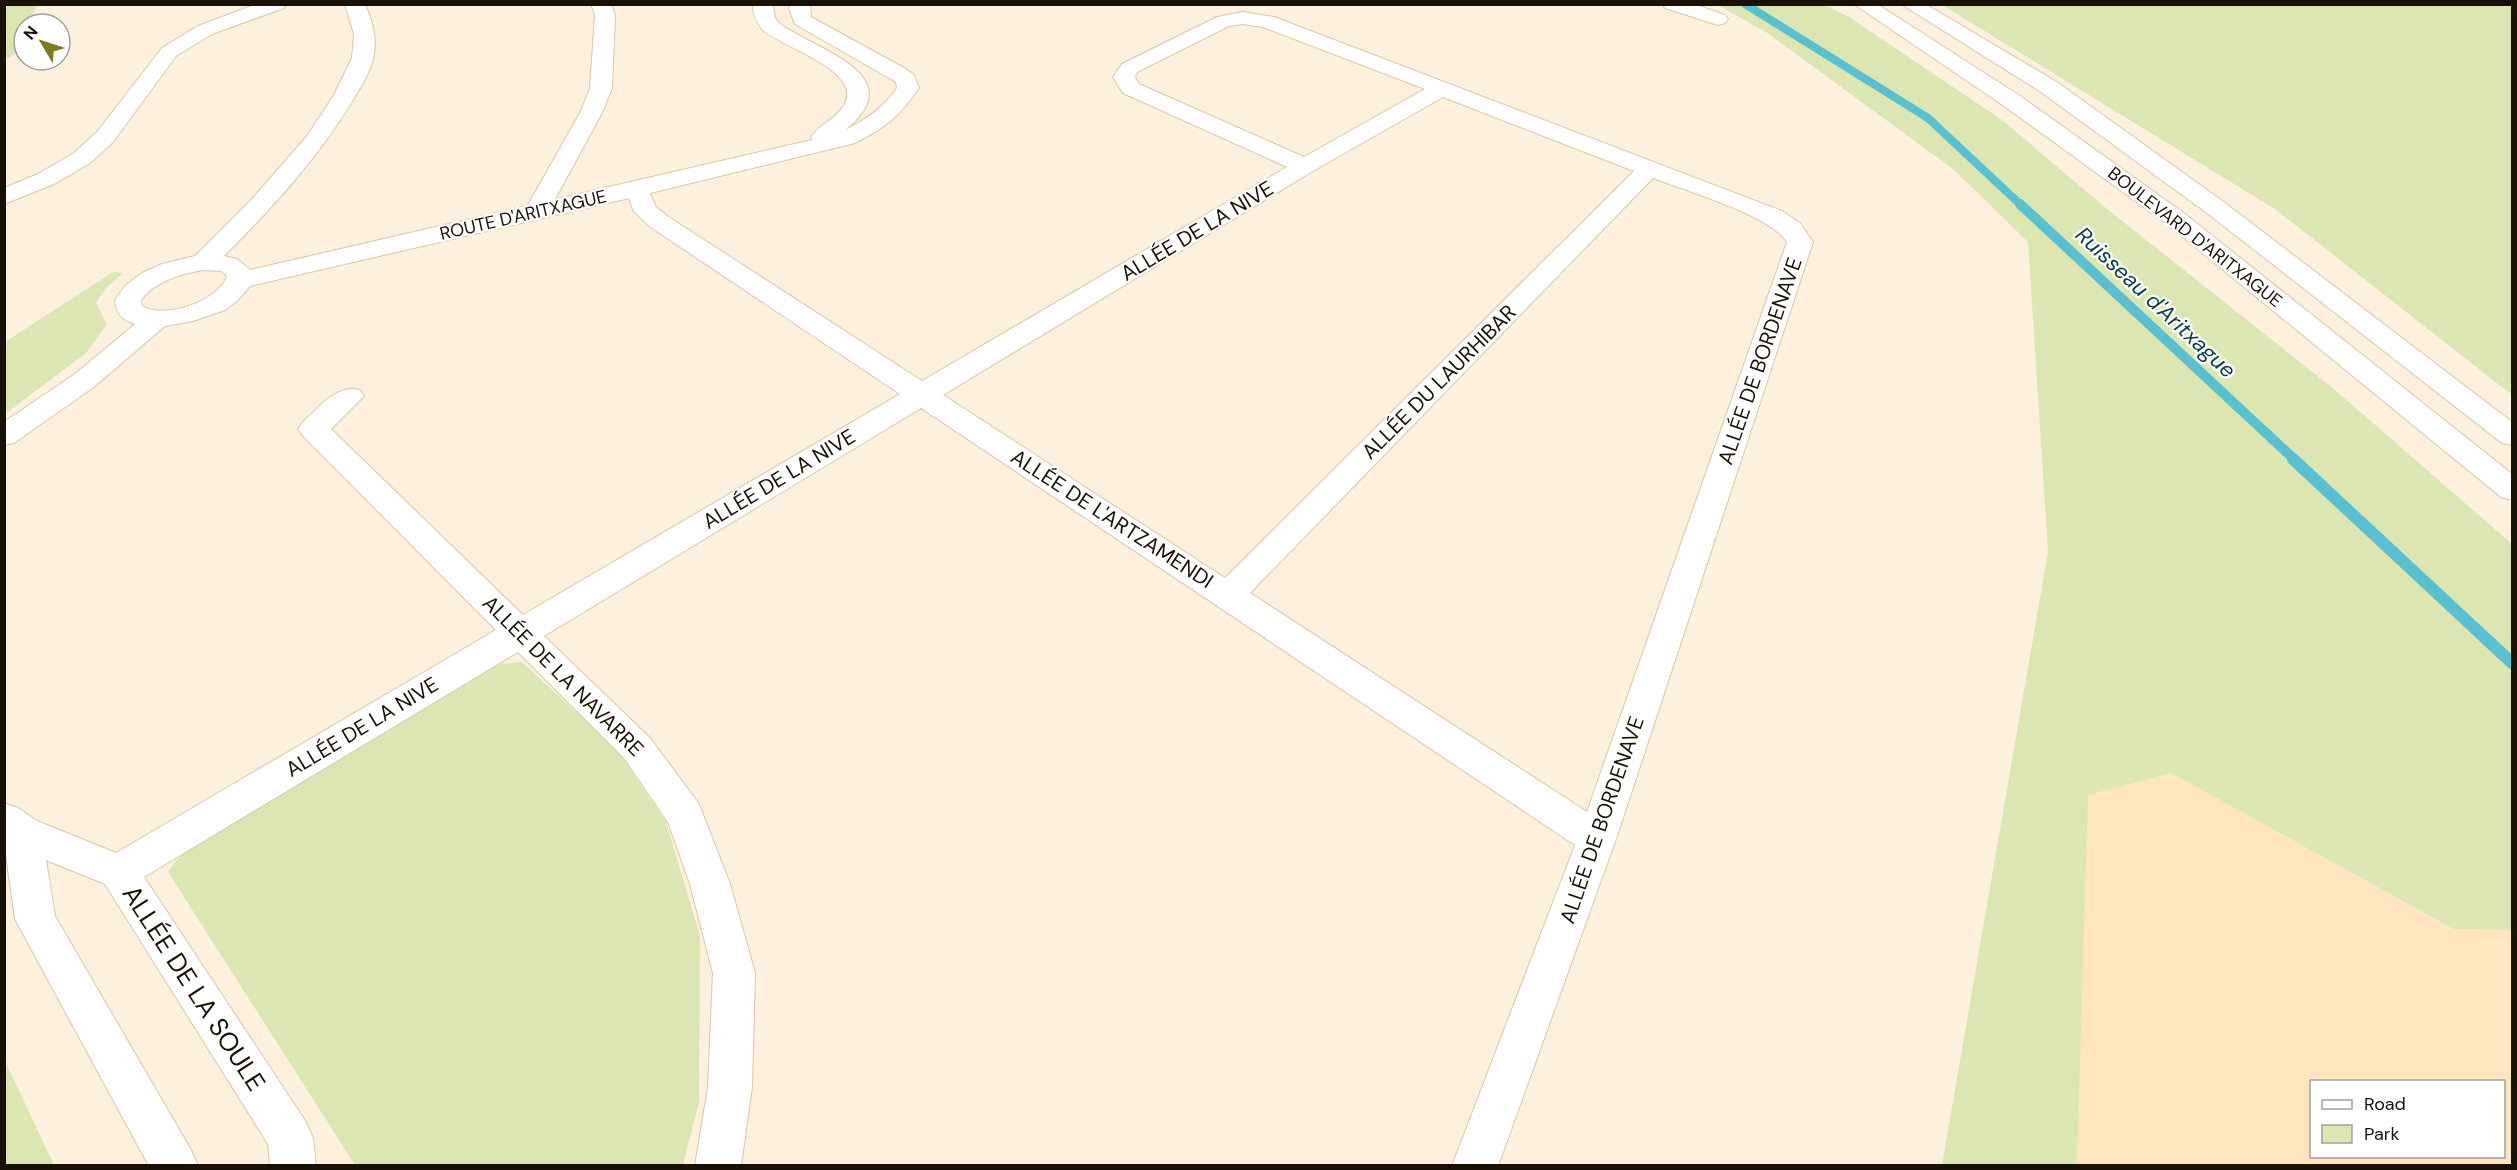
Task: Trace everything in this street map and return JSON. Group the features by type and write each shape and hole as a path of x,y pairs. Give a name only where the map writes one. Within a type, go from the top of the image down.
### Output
{"street":[{"path":"4,197 46,179 82,158 105,137 169,52 205,30 277,4"},
{"path":"203,262 297,166 327,126 352,82 364,55 365,28 355,4"},
{"path":"536,212 591,113 601,88 605,15 601,4"},
{"name":"ROUTE D'ARITXAGUE","path":"763,4 765,21 776,30 839,66 854,77 860,87 860,97 856,108 840,125 806,148"},
{"name":"ROUTE D'ARITXAGUE","path":"240,280 638,189 847,138 879,121 894,108 908,88 906,80 897,72 802,20 800,4"},
{"path":"1672,4 1718,19"},
{"name":"BOULEVARD D'ARITXAGUE","path":"1863,4 2012,101 2176,219 2512,490"},
{"name":"BOULEVARD D'ARITXAGUE","path":"1910,4 2049,87 2216,208 2512,436"},
{"name":"ALLÉE DE BORDENAVE","path":"1305,166 1131,88 1124,77 1130,68 1140,62 1224,21 1243,18 1267,21 1773,216 1791,228 1800,242 1597,839 1475,1166"},
{"name":"ALLÉE DE LA NIVE","path":"119,872 1305,166 1441,89"},
{"name":"ALLÉE DU LAURHIBAR","path":"1228,595 1650,168"},
{"name":"ALLÉE DE L'ARTZAMENDI","path":"638,189 645,210 658,221 1597,839"},
{"path":"203,262 228,264 240,273 240,280 235,289 225,298 210,306 174,317 157,319 139,316 129,310 128,300 133,292 143,283 171,269 203,262"},
{"path":"4,436 85,380 157,319"},
{"name":"ALLÉE DE LA NAVARRE","path":"350,396 313,429 637,748 685,815 710,884 734,973 730,1087 717,1166"},
{"name":"ALLÉE DE LA SOULE","path":"14,826 119,872 290,1138 293,1166"},
{"name":"ALLÉE DE LA SOULE","path":"14,826 35,919 175,1166"}],"shaded area":[{"path":"2171,773 2452,929 2512,930 2512,1165 2077,1166 2087,795"}],"green space":[{"path":"5,4 38,5 34,12 12,12 12,56 5,60"},
{"path":"1718,5 1825,5 1849,17 2002,120 2107,209 2334,389 2512,544 2512,930 2453,929 2171,773 2088,795 2077,1165 1942,1165 2048,552 2028,242 1953,169 1766,32"},
{"path":"1942,5 2512,5 2512,395 2275,209"},
{"path":"113,272 123,273 106,288 96,303 107,324 86,353 5,414 5,342"},
{"path":"522,662 616,749 666,822 700,936 699,1102 683,1165 355,1165 168,872 183,852 491,665"},
{"path":"5,1061 54,1165 5,1165"}],"waterway":[{"name":"Ruisseau d'Aritxague","path":"1745,4 1928,118 2022,206"},
{"name":"Ruisseau d'Aritxague","path":"2020,204 2295,460"},
{"name":"Ruisseau d'Aritxague","path":"2293,459 2512,663"}]}
